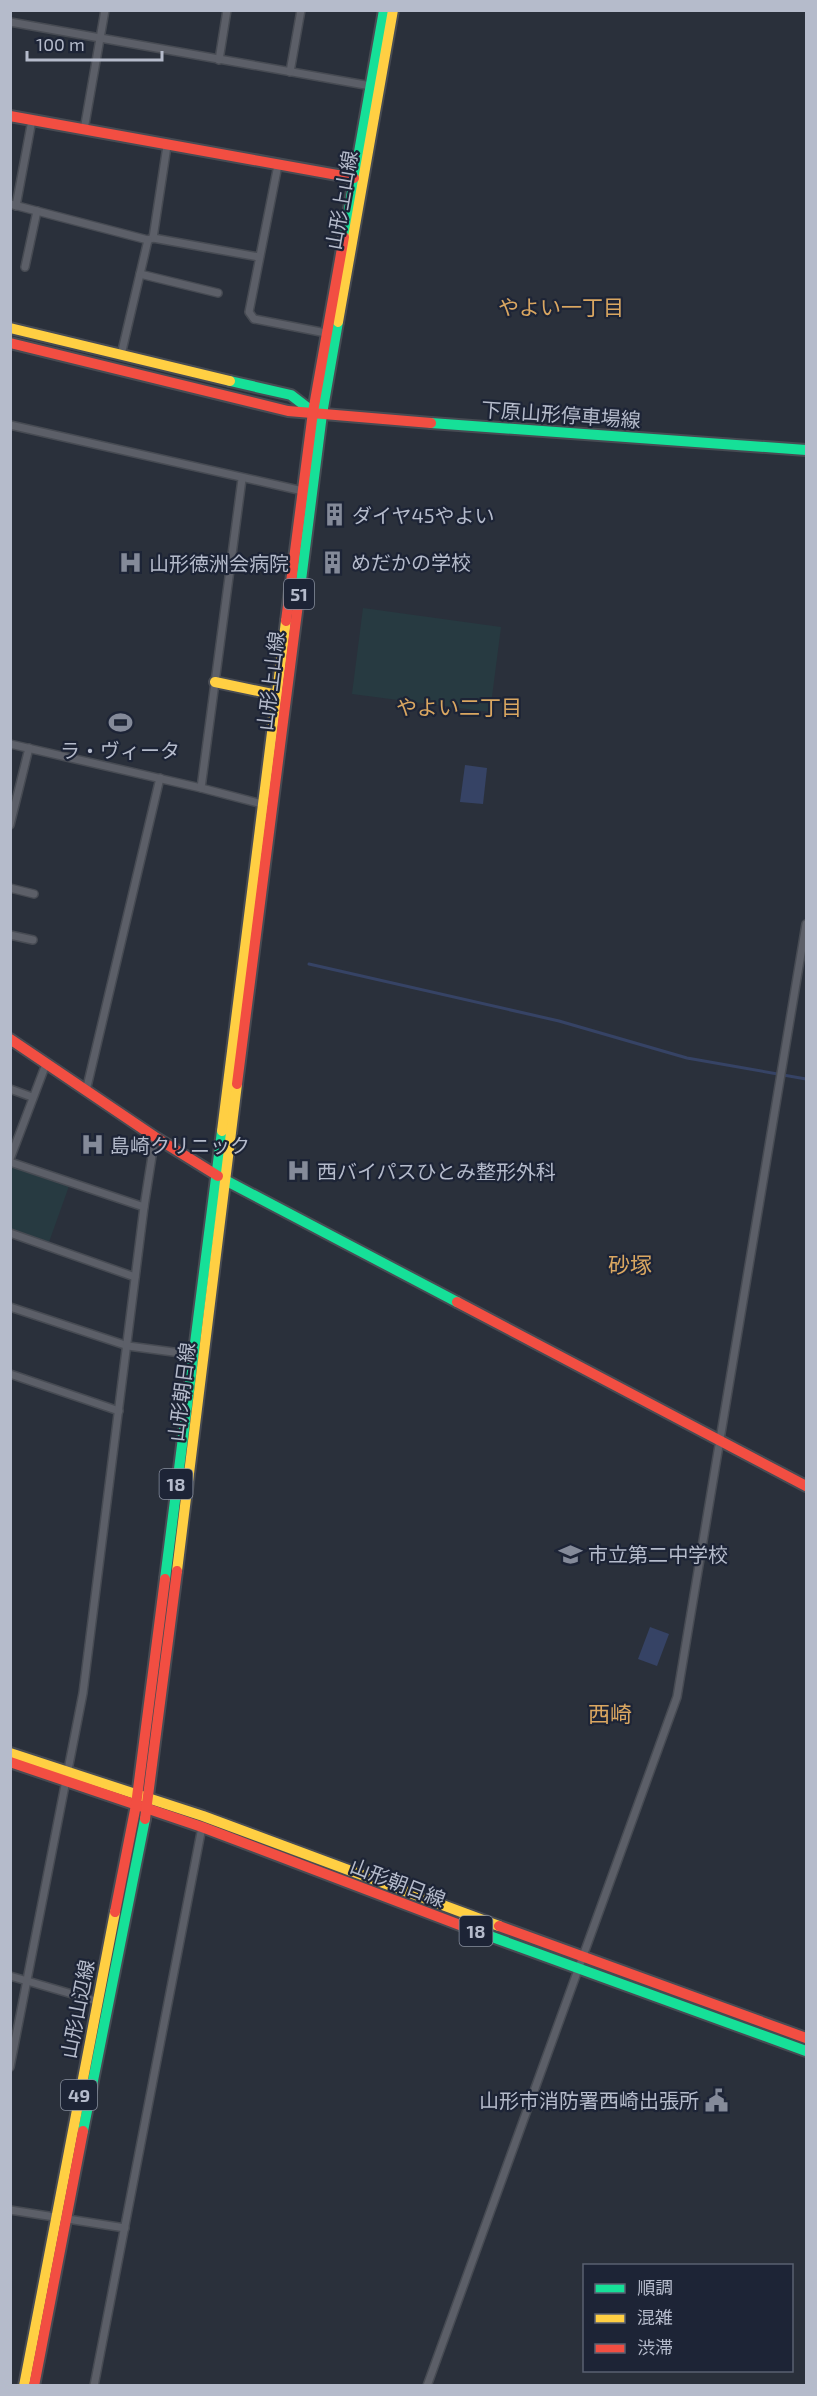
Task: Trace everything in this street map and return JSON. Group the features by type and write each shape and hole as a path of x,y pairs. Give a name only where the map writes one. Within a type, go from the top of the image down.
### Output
{"main road":[{"name":"山形上山線","path":"225,1180 326,333 384,10"},
{"name":"山形上山線","path":"215,1173 303,491 393,10"},
{"path":"10,116 354,178"},
{"path":"10,328 291,394 317,413"},
{"name":"下原山形停車場線","path":"10,343 288,411 549,433 807,450"},
{"path":"215,682 277,695"},
{"path":"10,1039 155,1137 225,1180 807,1486"},
{"name":"山形朝日線","path":"198,1355 215,1173"},
{"name":"山形朝日線","path":"142,1802 198,1355 225,1180"},
{"path":"10,1754 142,1802"},
{"path":"10,1762 67,1776"},
{"name":"山形朝日線","path":"142,1802 202,1827 579,1970 807,2051"},
{"name":"山形朝日線","path":"142,1802 203,1816 807,2038"},
{"name":"山形山辺線","path":"34,2385 96,2001 142,1802"},
{"name":"山形山辺線","path":"24,2385 62,2217 142,1802"}],"street":[{"path":"84,130 105,10"},
{"path":"219,60 227,10"},
{"path":"290,72 301,10"},
{"path":"10,22 371,86"},
{"path":"32,120 13,205 150,239 259,257"},
{"path":"121,355 150,239 167,146"},
{"path":"278,165 249,312 254,319 326,333"},
{"path":"25,267 37,211"},
{"path":"140,274 218,293"},
{"path":"10,425 303,491"},
{"path":"201,788 242,479"},
{"path":"10,744 262,804"},
{"path":"10,825 29,748"},
{"path":"86,1091 160,778"},
{"path":"10,888 34,894"},
{"path":"427,2385 677,1697 807,924"},
{"path":"10,934 33,940"},
{"path":"46,1064 10,1160 144,1207"},
{"path":"10,1089 32,1097"},
{"path":"10,2067 83,1693 129,1346 144,1207 155,1137"},
{"path":"10,1233 135,1277"},
{"path":"10,1307 129,1346 198,1355"},
{"path":"10,1374 119,1411"},
{"path":"94,2385 202,1827"},
{"path":"10,1976 96,2001"},
{"path":"10,2210 125,2228"}],"shaded area":[{"path":"363,608 501,627 490,712 352,694"},
{"path":"12,1166 69,1186 49,1242 11,1229"}],"water":[{"path":"465,765 487,768 483,804 460,802"},
{"path":"650,1627 669,1634 657,1666 638,1659"}],"waterway":[{"path":"309,964 559,1021 687,1058 806,1079"}],"traffic: fast":[{"path":"344,237 384,10"},
{"path":"298,604 322,414 338,322"},
{"path":"230,381 291,395 313,412"},
{"path":"431,423 806,450"},
{"path":"165,1579 222,1131"},
{"path":"225,1180 457,1302"},
{"path":"83,2131 145,1819"},
{"path":"473,1930 806,2051"}],"traffic: slow":[{"path":"338,322 393,10"},
{"path":"10,328 230,381"},
{"path":"222,1131 286,621"},
{"path":"215,682 277,695"},
{"path":"177,1571 237,1084"},
{"path":"10,1753 203,1816 499,1926"},
{"path":"24,2386 115,1912"}],"traffic: jam":[{"path":"10,116 354,178"},
{"path":"286,621 313,412 344,237"},
{"path":"10,343 288,411 431,423"},
{"path":"237,1084 298,604"},
{"path":"10,1039 155,1137 218,1176"},
{"path":"457,1302 806,1486"},
{"path":"145,1819 177,1571"},
{"path":"115,1912 136,1805 165,1579"},
{"path":"10,1762 202,1827 473,1930"},
{"path":"499,1926 806,2038"},
{"path":"34,2386 83,2131"}],"place":[{"name":"ダイヤ45やよい","path":"334,515"},
{"name":"めだかの学校","path":"333,562"},
{"name":"山形徳洲会病院","path":"131,563"},
{"name":"ラ・ヴィータ","path":"120,722"},
{"name":"島崎クリニック","path":"92,1145"},
{"name":"西バイパスひとみ整形外科","path":"299,1171"},
{"name":"市立第二中学校","path":"570,1554"},
{"name":"山形市消防署西崎出張所","path":"717,2100"}],"district":[{"name":"やよい一丁目","path":"561,306"},
{"name":"やよい二丁目","path":"459,706"},
{"name":"砂塚","path":"630,1264"},
{"name":"西崎","path":"610,1713"}]}
